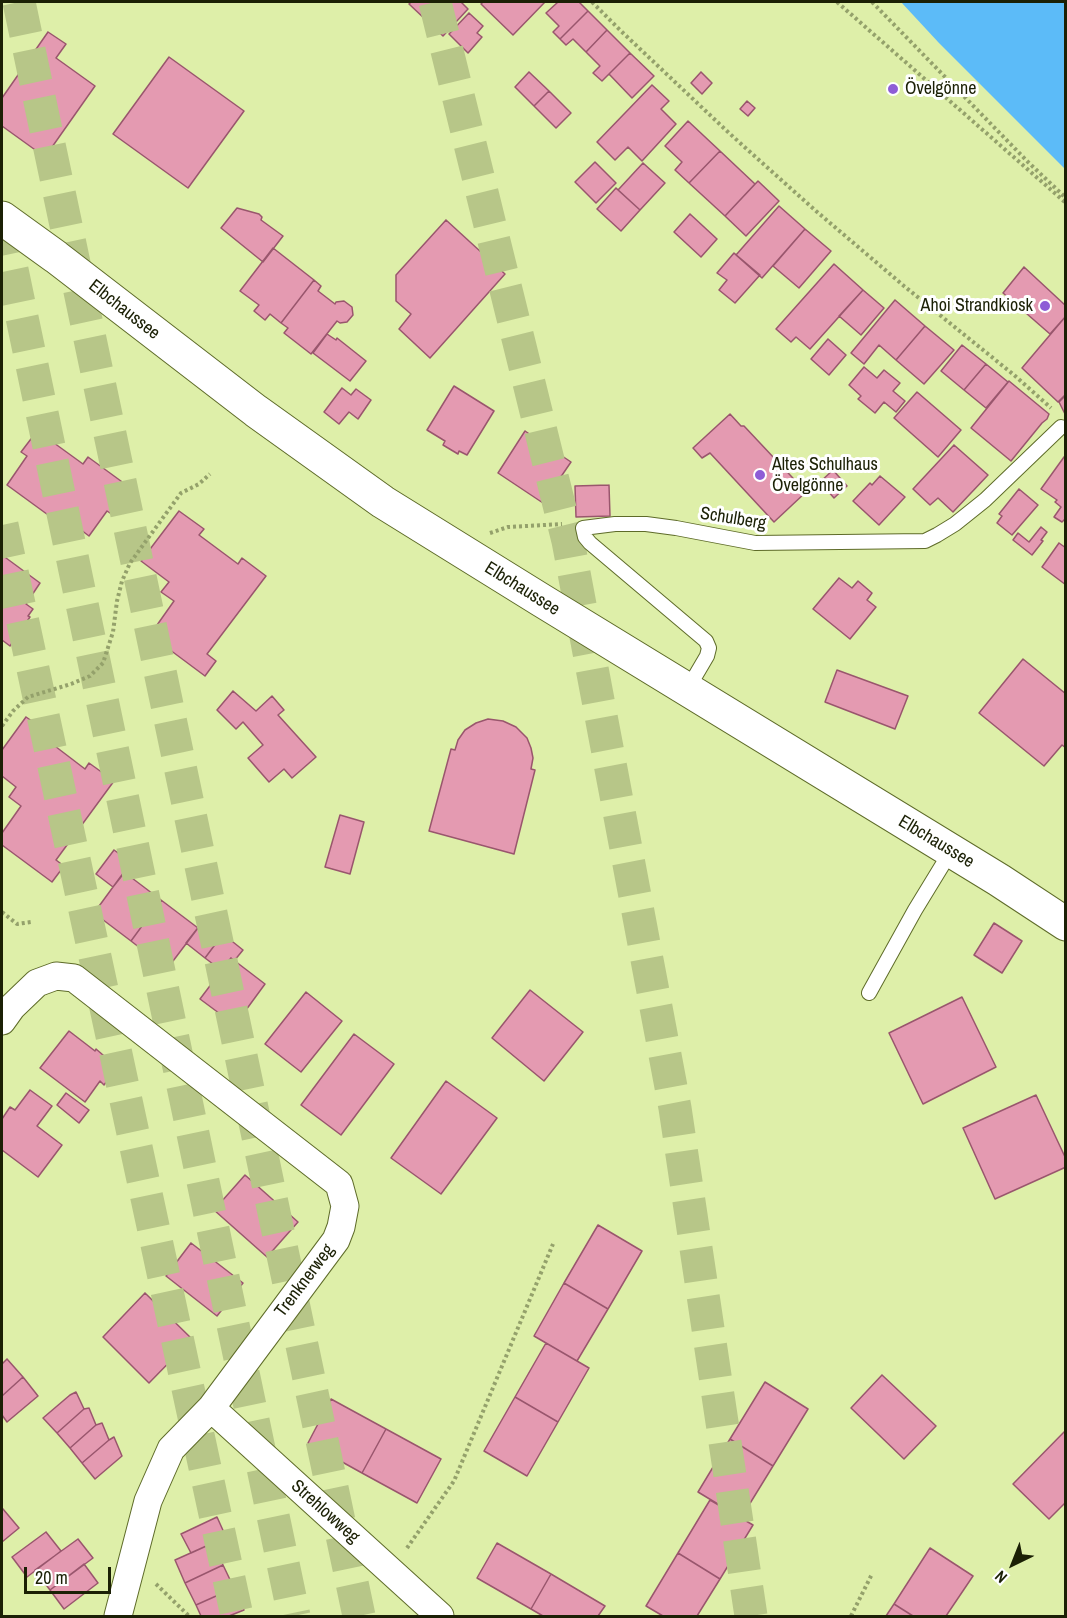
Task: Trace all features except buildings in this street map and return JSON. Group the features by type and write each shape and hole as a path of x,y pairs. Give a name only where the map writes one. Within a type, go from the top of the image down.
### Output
{"main road":[{"name":"Elbchaussee","path":"2,218 256,411 383,502 999,880 1065,924"}],"street":[{"name":"Trenknerweg","path":"2,1020 37,982 57,976 74,978 339,1184 345,1206 342,1227 336,1240 211,1408 171,1449 148,1501 118,1617"},
{"name":"Strehlowweg","path":"211,1408 440,1617"}],"lane":[{"name":"Schulberg","path":"687,690 707,656 710,648 706,641 590,543 585,537 583,528 615,524 646,524 755,543 925,541 955,524 985,500 1061,427"},
{"path":"869,993 951,851"}],"path":[{"path":"592,2 729,133 816,211 1050,406 1061,427"},
{"path":"837,2 1065,203"},
{"path":"872,2 1065,198"},
{"path":"2,726 13,711 28,697 90,676 103,663 113,632 122,581 130,564 181,493 200,484 210,474"},
{"path":"508,527 560,523"},
{"path":"2,912 17,924 31,922"},
{"path":"390,1572 454,1481 553,1244"},
{"path":"132,1560 189,1617"},
{"path":"851,1617 872,1574"}],"water":[{"path":"901,2 1065,2 1065,169 939,43"}],"tunnel":[{"path":"19,2 359,1616"},
{"path":"435,2 568,541 675,1108 751,1616"},
{"path":"2,222 294,1616"},
{"path":"2,525 237,1616"}],"place":[{"name":"Övelgönne","path":"893,89"},
{"name":"Ahoi Strandkiosk","path":"1045,306"},
{"name":"Altes Schulhaus Övelgönne","path":"760,475"}]}
